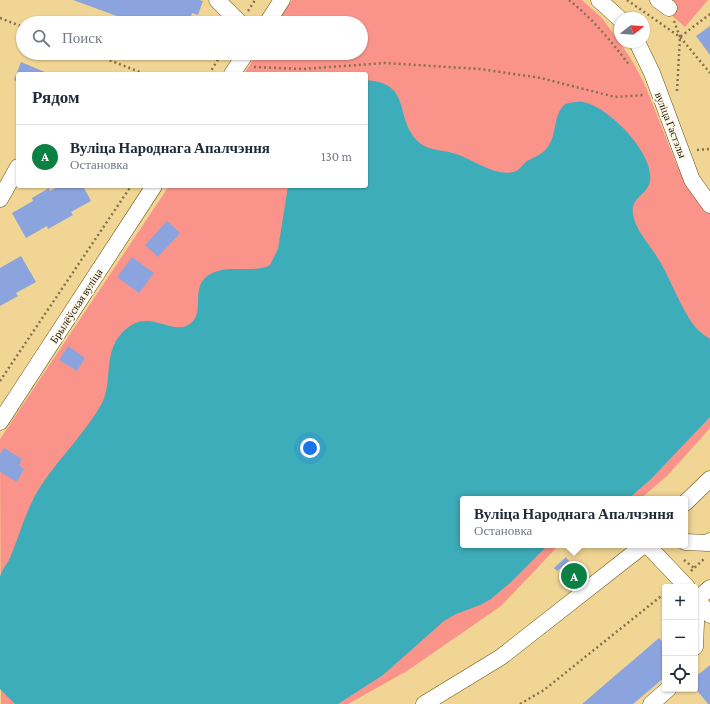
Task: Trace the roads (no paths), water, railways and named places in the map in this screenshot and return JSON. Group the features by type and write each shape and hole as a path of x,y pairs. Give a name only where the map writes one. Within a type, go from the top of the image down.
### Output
{"street":[{"path":"217,0 233,16"},
{"path":"272,16 282,0"},
{"path":"599,0 614,14"},
{"name":"вуліца Гастэлы","path":"640,48 652,73 692,180 710,205"},
{"path":"235,70 241,60"},
{"path":"0,199 16,171"},
{"name":"Брылёўская вуліца","path":"0,422 148,188"},
{"path":"688,500 710,479"},
{"path":"688,542 708,543 710,541"},
{"path":"424,704 501,657 641,548"},
{"path":"648,548 683,584"},
{"path":"698,592 710,588"},
{"path":"698,600 710,615"},
{"path":"651,704 665,692"}],"water":[{"path":"368,80 390,87 396,93 408,128 415,139 421,144 429,148 459,155 492,170 506,173 519,169 527,161 539,155 548,147 558,115 565,104 583,102 593,105 605,112 628,133 638,145 650,170 650,181 646,190 636,200 633,208 633,214 640,232 664,268 684,310 696,328 710,339 710,417 650,480 631,496 460,496 460,548 545,548 510,583 491,599 456,614 444,621 383,675 338,704 15,704 0,689 0,577 10,558 28,511 42,484 89,424 102,403 107,386 110,359 115,342 130,326 139,322 155,322 178,327 186,326 196,317 200,285 204,279 211,274 228,269 263,268 270,265 278,249 288,188 368,188"}],"place":[{"name":"Вуліца Народнага Апалчэння","path":"574,576"}]}
